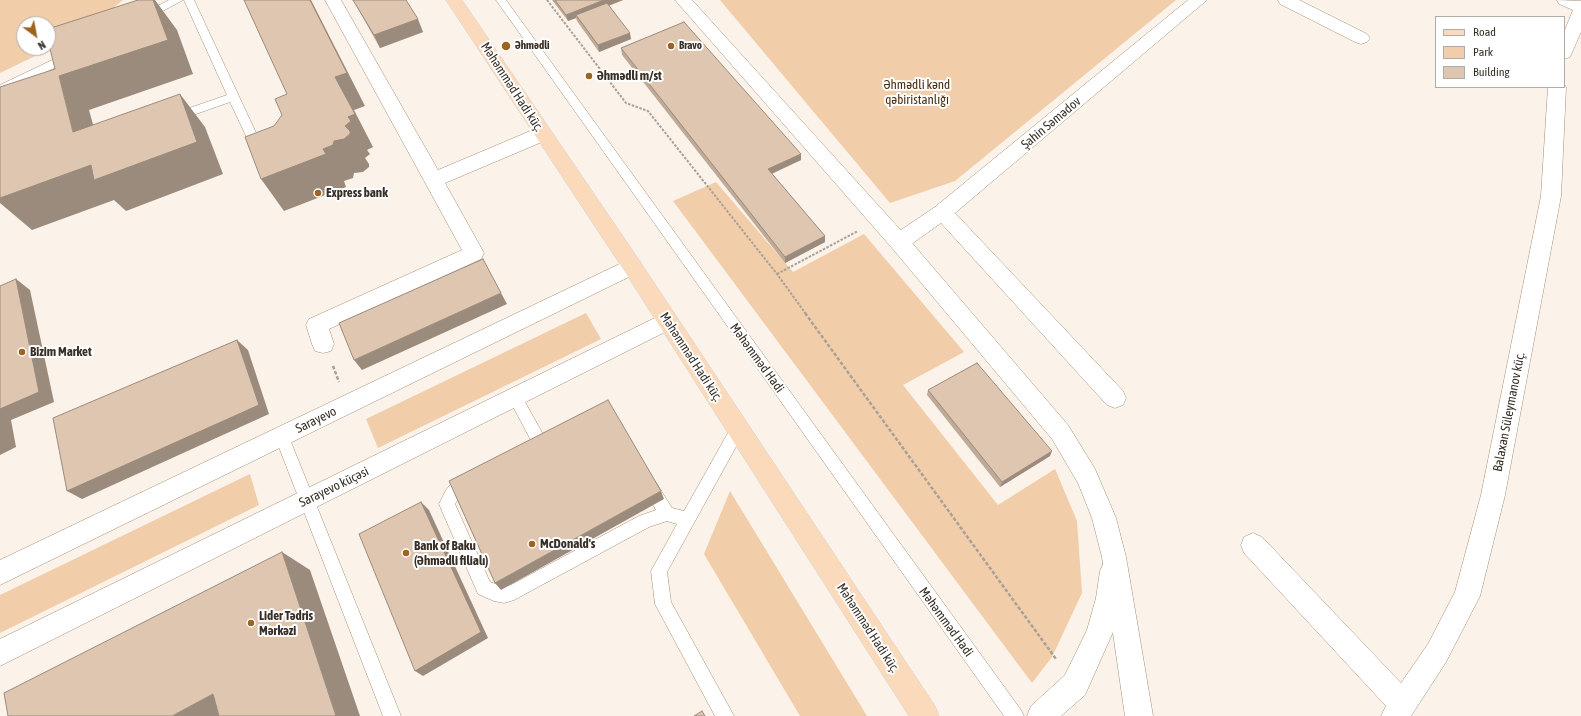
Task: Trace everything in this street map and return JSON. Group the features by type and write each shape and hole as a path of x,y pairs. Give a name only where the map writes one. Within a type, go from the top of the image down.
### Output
{"main road":[{"name":"Məhəmməd Hadi küç.","path":"454,0 542,134 632,266 925,716"}],"street":[{"path":"323,344 317,325 474,253 333,0"},
{"path":"684,0 879,219 1060,432 1086,477 1104,518 1114,557 1140,716"},
{"name":"Şahin Səmədov","path":"899,242 942,212 1200,0"},
{"path":"1286,0 1361,38"},
{"path":"1565,0 1581,7"},
{"path":"1565,51 1581,11"},
{"name":"Balaxan Süleymanov küç.","path":"1399,710 1437,653 1467,596 1491,502 1551,196 1557,88"},
{"path":"433,180 542,134"},
{"path":"942,212 1116,398"},
{"name":"Sarayevo","path":"0,573 632,266"},
{"name":"Sarayevo küçəsi","path":"0,653 667,321"},
{"path":"1253,545 1399,710"},
{"path":"1041,716 1075,685 1100,632 1109,598 1114,557"}],"lane":[{"path":"136,21 178,0"},
{"path":"188,0 232,97 260,154"},
{"name":"Məhəmməd Hadi","path":"501,0 1015,716"},
{"path":"0,90 81,50"},
{"path":"166,121 232,97"},
{"path":"515,397 539,441"},
{"path":"726,716 663,604 659,571 738,429"},
{"path":"282,437 392,716"},
{"path":"481,472 461,483 451,495 447,504 484,588 494,593 504,595 514,592 645,521 668,514 689,519"},
{"path":"644,476 668,514"}],"path":[{"path":"547,0 626,103 648,111 777,274 1075,685"},
{"path":"777,274 879,219"},
{"path":"323,344 349,404"}],"green space":[{"path":"0,0 123,0 77,36 56,46 56,16 16,16 16,56 35,56 0,73"},
{"name":"Əhmədli kənd qəbiristanlığı","path":"720,0 1176,0 955,181 890,203"},
{"path":"716,182 793,272 864,234 964,352 903,385 998,505 1055,469 1077,521 1082,593 1052,657 1032,683 673,201"},
{"path":"586,313 601,339 378,448 366,419"},
{"path":"250,474 259,505 0,633 0,595"},
{"path":"730,491 867,716 800,716 704,554"}],"building":[{"path":"138,0 153,0 168,40 59,76 73,132 180,94 197,142 94,180 91,165 0,198 0,87 55,69 52,56 56,56 56,26"},
{"path":"244,0 310,0 347,73 335,77 355,114 348,117 351,121 345,126 350,131 350,134 344,139 334,141 333,145 323,149 326,154 261,179 245,137 274,126 282,115 275,99 287,94"},
{"path":"353,0 406,0 418,19 374,35"},
{"path":"555,0 604,0 566,15"},
{"path":"607,3 630,33 598,45 576,15"},
{"path":"684,22 801,154 768,169 825,236 785,257 621,48"},
{"path":"483,259 501,293 354,360 339,323"},
{"path":"16,279 39,392 0,409 0,286"},
{"path":"237,340 259,405 67,491 53,418"},
{"path":"977,363 1052,451 1002,482 928,390"},
{"name":"McDonald's","path":"608,400 661,491 495,583 449,481"},
{"path":"421,502 481,632 415,671 359,534"},
{"path":"282,552 336,716 219,716 213,694 172,716 8,716 4,693"},
{"path":"702,711 705,716 694,716"}],"place":[{"name":"Əhmədli","path":"506,46"},
{"name":"Bravo","path":"671,46"},
{"name":"Əhmədli m/st","path":"589,76"},
{"name":"Express bank","path":"318,193"},
{"name":"Bizim Market","path":"22,352"},
{"name":"McDonald's","path":"532,544"},
{"name":"Bank of Baku (Əhmədli filialı)","path":"406,553"},
{"name":"Lider Tədris Mərkəzi","path":"251,623"}]}
